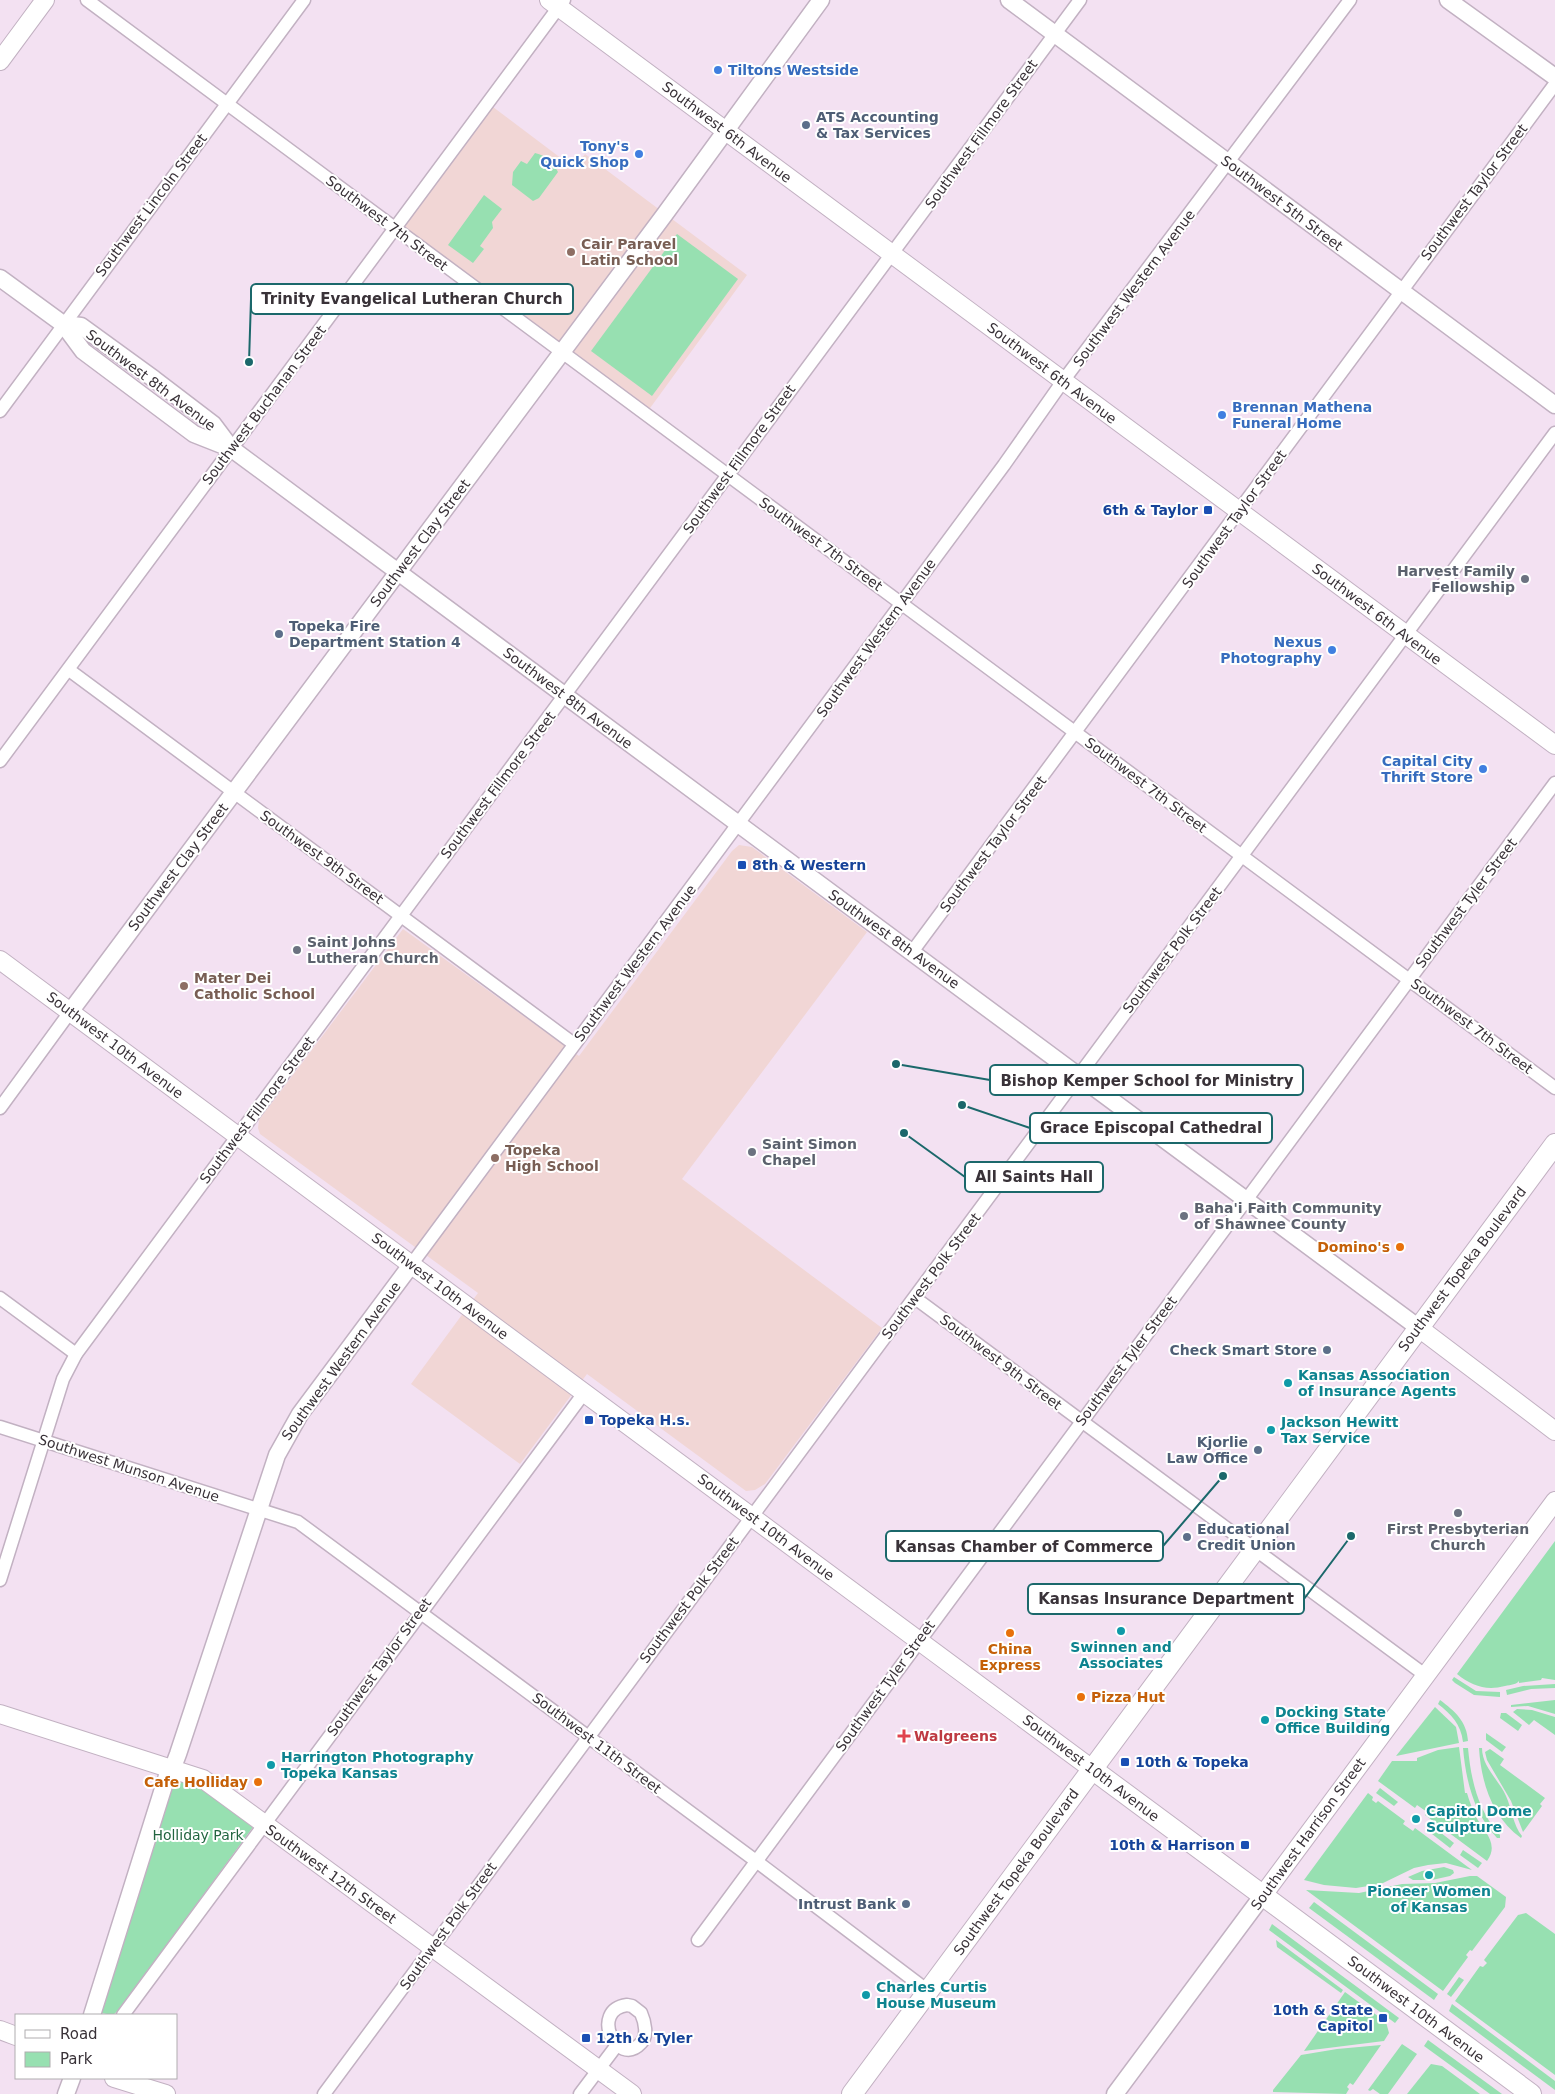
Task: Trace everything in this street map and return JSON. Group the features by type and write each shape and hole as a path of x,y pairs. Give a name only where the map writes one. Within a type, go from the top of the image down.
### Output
{"main road":[{"path":"0,61 46,0"},
{"name":"Southwest 6th Avenue","path":"557,2 725,131 1555,745"},
{"name":"Southwest 10th Avenue","path":"0,960 1531,2094"},
{"name":"Southwest Topeka Boulevard","path":"852,2094 1555,1144"},
{"name":"Southwest 8th Avenue","path":"1419,1328 1555,1431"},
{"name":"Southwest Harrison Street","path":"1263,1896 1555,1501"},
{"name":"Southwest 12th Street","path":"0,1714 203,1779 632,2094"},
{"path":"0,2030 15,2036"},
{"path":"117,2079 166,2094"}],"street":[{"name":"Southwest 7th Street","path":"87,0 226,105 1555,1088"},
{"name":"Southwest Lincoln Street","path":"0,411 62,324 304,0"},
{"name":"Southwest Clay Street","path":"0,1108 562,354 821,0"},
{"name":"Southwest 5th Street","path":"1009,0 1555,406"},
{"name":"Southwest Fillmore Street","path":"0,1580 45,1442 63,1379 76,1354 1080,0"},
{"name":"Southwest Western Avenue","path":"92,2014 167,1776 172,1770 276,1455 288,1434 411,1264 902,604 1064,381 1350,0"},
{"path":"1448,0 1555,77"},
{"name":"Southwest Buchanan Street","path":"0,761 396,229 557,2"},
{"name":"Southwest Taylor Street","path":"912,952 1240,512 1555,84"},
{"name":"Southwest 8th Avenue","path":"0,278 62,324 82,326 154,379 213,424 232,448 1419,1328"},
{"name":"Southwest Polk Street","path":"324,2094 1555,433"},
{"name":"Southwest 9th Street","path":"69,670 574,1044"},
{"name":"Southwest Tyler Street","path":"698,1940 918,1640 1555,783"},
{"path":"0,1298 76,1354"},
{"name":"Southwest 9th Street","path":"915,1298 1425,1675"},
{"name":"Southwest Taylor Street","path":"124,2014 263,1823 584,1393"},
{"name":"Southwest Munson Avenue","path":"0,1426 258,1509"},
{"name":"Southwest 11th Street","path":"258,1509 298,1522 756,1860 928,1991"},
{"name":"Southwest Harrison Street","path":"1116,2094 1263,1896"},
{"path":"580,2094 617,2045"},
{"path":"66,2094 72,2079"}],"shaded area":[{"name":"Cair Paravel Latin School","path":"489,104 574,168 585,154 747,275 645,415 395,229"},
{"name":"Topeka High School","path":"739,845 752,847 867,932 682,1179 882,1328 765,1484 755,1490 746,1491 587,1374 520,1464 411,1384 478,1293 260,1134 258,1128 259,1120 403,929 579,1056 732,851"}],"green space":[{"path":"535,153 549,160 558,172 539,198 533,201 512,185 513,172 521,161 527,164"},
{"path":"484,195 502,209 492,222 493,228 480,246 484,249 473,263 448,245"},
{"path":"677,234 738,279 652,396 591,351"},
{"path":"1555,1541 1555,1680 1542,1678 1541,1680 1519,1683 1519,1681 1512,1685 1485,1688 1457,1674"},
{"path":"1454,1677 1476,1691 1500,1692 1500,1697 1474,1695 1455,1683 1452,1680"},
{"path":"1555,1684 1555,1688 1531,1689 1507,1695 1506,1690 1523,1686"},
{"path":"1440,1700 1459,1717 1465,1728 1468,1741 1463,1742 1455,1720 1438,1704"},
{"path":"1555,1700 1555,1714 1528,1706 1511,1707 1511,1705"},
{"path":"1435,1707 1456,1727 1459,1743 1396,1756"},
{"path":"1517,1709 1532,1710 1555,1717 1555,1735 1534,1720 1529,1725 1513,1712"},
{"path":"1501,1713 1506,1713 1522,1725 1518,1731 1500,1718"},
{"path":"1486,1733 1506,1747 1502,1752 1486,1740"},
{"path":"1459,1747 1465,1793 1467,1793 1475,1815 1491,1843 1491,1855 1487,1861 1425,1815 1427,1812 1417,1805 1415,1808 1378,1781 1392,1761 1417,1761 1417,1758 1438,1750"},
{"path":"1463,1748 1468,1748 1471,1772 1481,1805 1500,1838 1497,1838 1482,1818 1472,1796 1466,1773"},
{"path":"1479,1748 1482,1748 1488,1767 1506,1796 1522,1836 1521,1838 1502,1820 1495,1809 1482,1773"},
{"path":"1490,1749 1504,1759 1500,1765 1545,1798 1540,1804 1542,1806 1523,1832 1511,1801 1487,1760 1485,1752"},
{"name":"Holliday Park","path":"182,1781 206,1792 253,1827 120,2009 114,2014 101,2013 171,1788 174,1783"},
{"path":"1380,1788 1398,1802 1394,1806 1376,1793"},
{"path":"1368,1793 1373,1797 1372,1800 1376,1803 1378,1801 1405,1821 1403,1824 1413,1831 1415,1828 1472,1870 1446,1863 1428,1865 1414,1868 1381,1884 1356,1888 1324,1885 1304,1880"},
{"path":"1436,1829 1454,1843 1450,1848 1432,1834"},
{"path":"1463,1850 1482,1863 1478,1868 1460,1855"},
{"path":"1444,1867 1453,1870 1454,1873 1450,1876 1432,1880 1431,1873 1426,1874 1427,1880 1413,1880 1408,1877 1422,1871"},
{"path":"1477,1876 1506,1897 1505,1907 1472,1951 1470,1950 1466,1955 1468,1957 1443,1991 1306,1890 1359,1893 1402,1884 1435,1883"},
{"path":"1314,1902 1438,1994 1434,2000 1309,1908"},
{"path":"1526,1913 1555,1934 1555,2075 1455,2001 1480,1966 1483,1967 1487,1963 1484,1960 1518,1915"},
{"path":"1272,1924 1399,2018 1395,2023 1269,1930"},
{"path":"1276,1940 1343,1990 1341,1993 1277,1947"},
{"path":"1459,1977 1464,1980 1451,1997 1447,1994"},
{"path":"1345,1992 1386,2022 1389,2033 1384,2041 1304,2051"},
{"path":"1452,2004 1555,2081 1555,2090 1449,2011"},
{"path":"1428,2040 1502,2094 1490,2094 1424,2046"},
{"path":"1402,2044 1417,2054 1388,2094 1380,2094 1373,2089 1368,2090"},
{"path":"1381,2045 1353,2085 1350,2083 1347,2087 1349,2089 1346,2094 1273,2092 1301,2055"},
{"path":"1431,2064 1442,2066 1480,2094 1407,2094"}],"place":[{"name":"Tiltons Westside","path":"718,70"},
{"name":"ATS Accounting & Tax Services","path":"806,125"},
{"name":"Tony's Quick Shop","path":"639,154"},
{"name":"Cair Paravel Latin School","path":"571,252"},
{"name":"Trinity Evangelical Lutheran Church","path":"249,362"},
{"name":"Brennan Mathena Funeral Home","path":"1222,415"},
{"name":"6th & Taylor","path":"1208,510"},
{"name":"Harvest Family Fellowship","path":"1525,579"},
{"name":"Topeka Fire Department Station 4","path":"279,634"},
{"name":"Nexus Photography","path":"1332,650"},
{"name":"Capital City Thrift Store","path":"1483,769"},
{"name":"8th & Western","path":"742,865"},
{"name":"Saint Johns Lutheran Church","path":"297,950"},
{"name":"Mater Dei Catholic School","path":"184,986"},
{"name":"Bishop Kemper School for Ministry","path":"896,1064"},
{"name":"Grace Episcopal Cathedral","path":"962,1105"},
{"name":"All Saints Hall","path":"904,1133"},
{"name":"Saint Simon Chapel","path":"752,1152"},
{"name":"Topeka High School","path":"495,1158"},
{"name":"Baha'i Faith Community of Shawnee County","path":"1184,1216"},
{"name":"Domino's","path":"1400,1247"},
{"name":"Check Smart Store","path":"1327,1350"},
{"name":"Kansas Association of Insurance Agents","path":"1288,1383"},
{"name":"Topeka H.s.","path":"589,1420"},
{"name":"Jackson Hewitt Tax Service","path":"1271,1430"},
{"name":"Kjorlie Law Office","path":"1258,1450"},
{"name":"Kansas Chamber of Commerce","path":"1223,1476"},
{"name":"First Presbyterian Church","path":"1458,1513"},
{"name":"Kansas Insurance Department","path":"1351,1536"},
{"name":"Educational Credit Union","path":"1187,1537"},
{"name":"Swinnen and Associates","path":"1121,1631"},
{"name":"China Express","path":"1010,1633"},
{"name":"Pizza Hut","path":"1081,1697"},
{"name":"Docking State Office Building","path":"1265,1720"},
{"name":"Walgreens","path":"904,1736"},
{"name":"10th & Topeka","path":"1125,1762"},
{"name":"Harrington Photography Topeka Kansas","path":"271,1765"},
{"name":"Cafe Holliday","path":"258,1782"},
{"name":"Capitol Dome Sculpture","path":"1416,1819"},
{"name":"10th & Harrison","path":"1245,1845"},
{"name":"Pioneer Women of Kansas","path":"1429,1875"},
{"name":"Intrust Bank","path":"906,1904"},
{"name":"Charles Curtis House Museum","path":"866,1995"},
{"name":"10th & State Capitol","path":"1383,2018"},
{"name":"12th & Tyler","path":"586,2038"}]}
